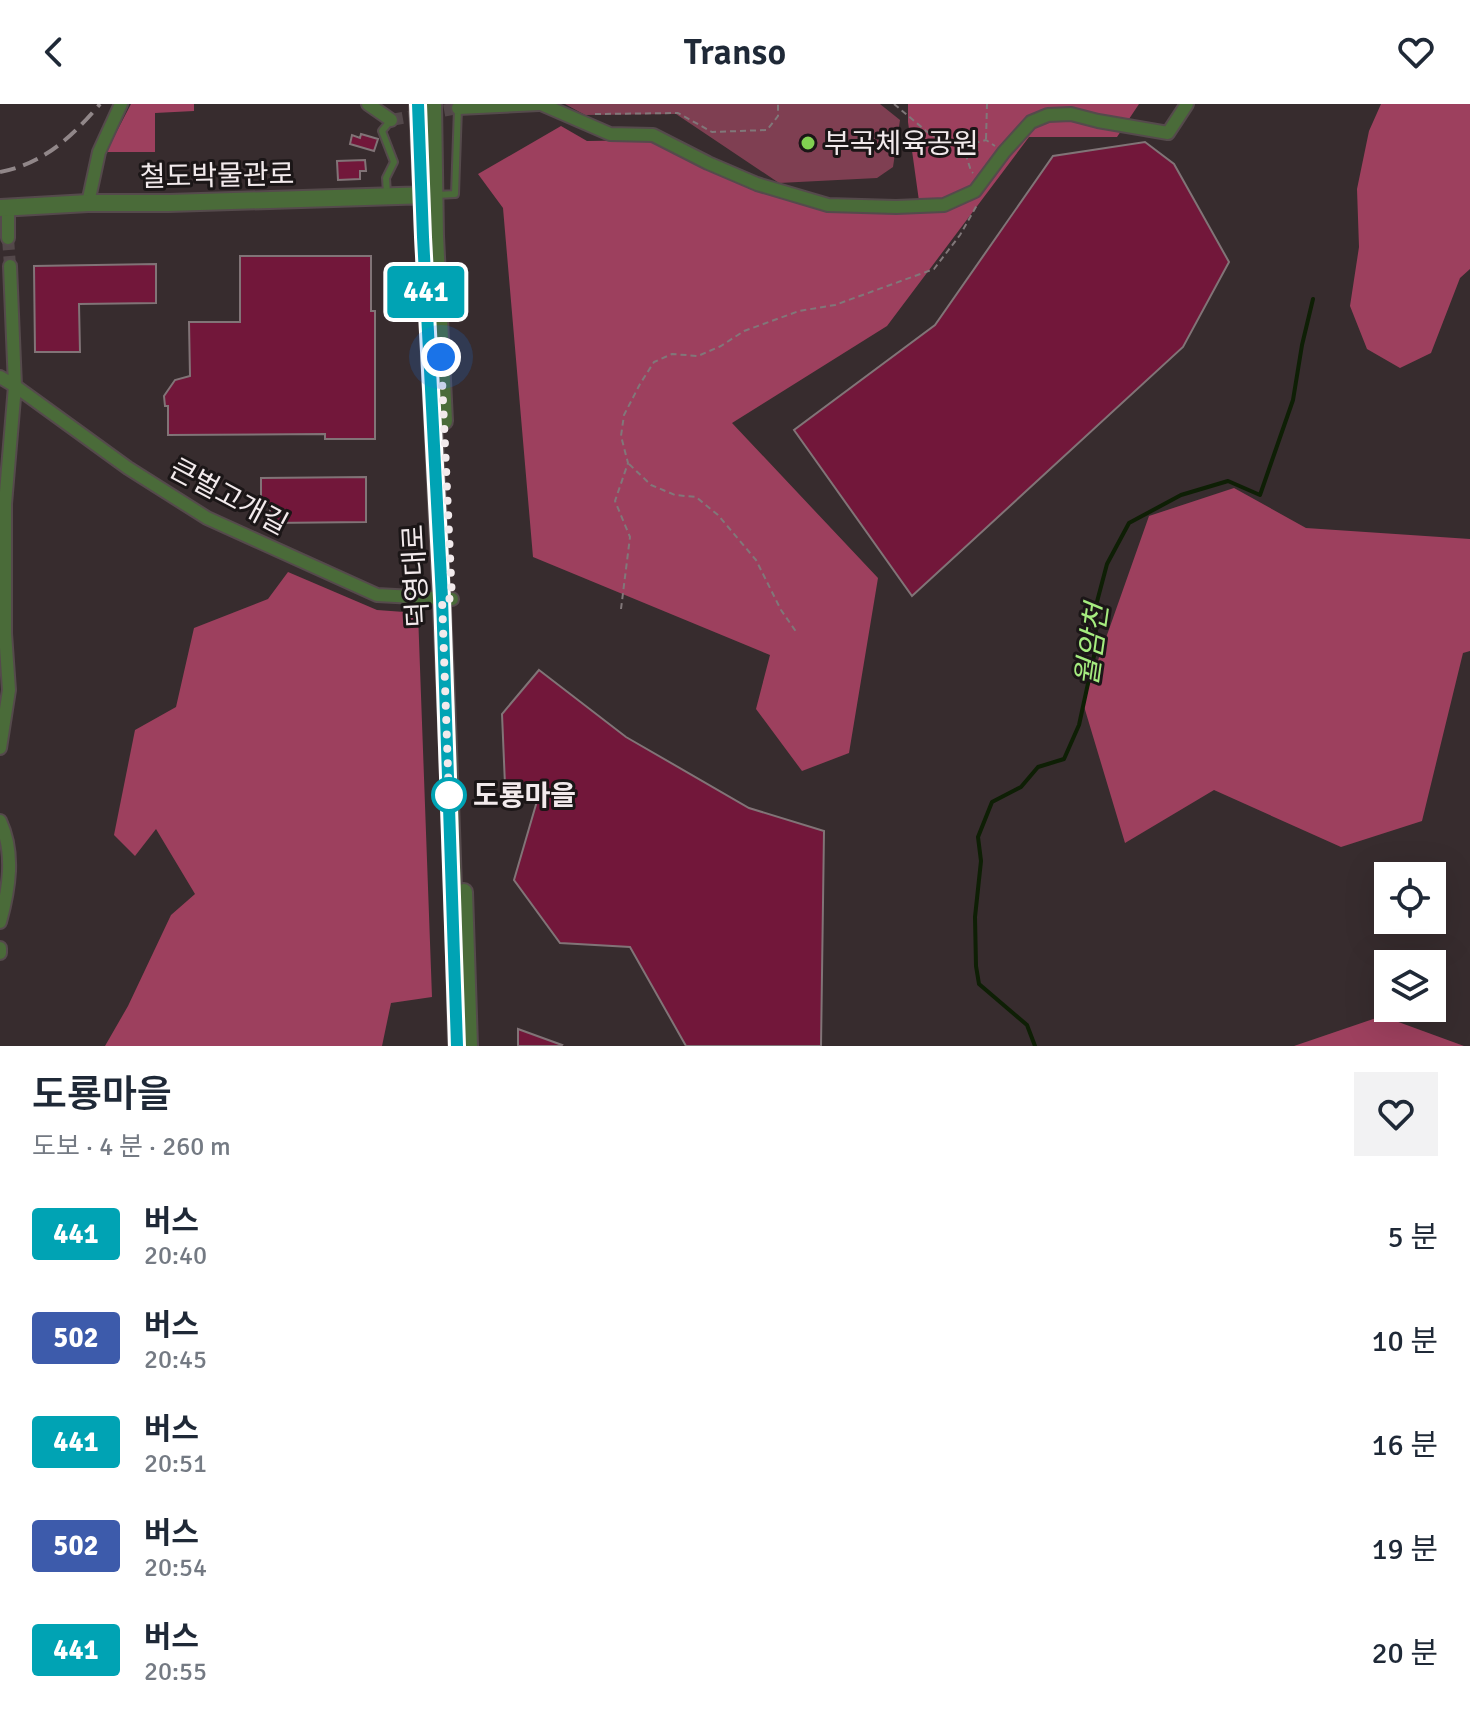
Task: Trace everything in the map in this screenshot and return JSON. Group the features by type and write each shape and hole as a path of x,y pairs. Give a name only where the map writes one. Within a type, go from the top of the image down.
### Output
{"street":[{"path":"88,203 99,152 121,104"},
{"path":"368,104 391,120"},
{"name":"덕영대로","path":"418,104 428,195 469,1046"},
{"name":"덕영대로","path":"428,195 433,104"},
{"path":"458,108 540,104 610,134 653,135 757,184 828,205 896,207 944,205 975,191 1031,122 1048,115 1071,114 1168,133 1187,104"},
{"name":"철도박물관로","path":"4,208 88,203 428,195"},
{"path":"4,208 8,238"},
{"path":"0,748 9,690 5,633 5,504 15,386 10,266"},
{"name":"큰벌고개길","path":"0,377 128,468 207,518 377,595 447,599"},
{"name":"덕영대로","path":"447,599 457,1046"},
{"path":"0,821 10,864 8,896 0,922"}],"lane":[{"path":"428,195 455,194 458,108"},
{"path":"387,196 386,178 394,162 382,131 391,120"}],"path":[{"path":"594,114 678,113 712,132 767,130 778,116 778,104"},
{"path":"894,104 931,135 963,146 986,140 1004,152"},
{"path":"986,140 987,104"},
{"path":"797,633 781,610 756,560 718,515 696,497 675,495 651,485 628,463 621,436 624,415 654,362 672,354 698,356 744,331 799,311 835,305 934,269 960,235 982,196 984,180 971,171 963,146"},
{"path":"621,609 630,537 615,501 628,463"}],"shaded area":[{"path":"131,104 194,104 194,111 155,113 155,152 106,152"},
{"name":"부곡체육공원","path":"565,104 880,104 900,120 893,167 877,178 779,183 676,114 585,115"},
{"path":"908,104 1139,104 1117,137 1029,137 887,326 732,423 878,578 849,753 802,771 756,709 770,655 533,557 503,208 478,174 561,126 587,141 652,140 750,189 832,213 919,201"},
{"path":"1381,104 1470,104 1470,269 1460,278 1431,353 1400,368 1367,349 1350,306 1359,247 1357,189 1369,131"},
{"path":"1234,488 1306,528 1470,539 1470,651 1463,653 1422,821 1341,847 1214,790 1125,843 1083,703 1149,516"},
{"path":"288,572 377,610 418,613 432,997 391,1003 382,1046 105,1046 128,1006 171,915 195,894 156,829 135,856 114,835 135,730 176,707 194,628 268,599"},
{"path":"1374,1019 1374,1022 1398,1022 1464,1046 1294,1046"}],"building":[{"path":"361,134 378,139 374,151 350,144 352,135 360,138"},
{"path":"1145,142 1174,164 1229,262 1183,347 912,596 794,430 935,325 1053,156"},
{"path":"365,160 366,171 360,171 360,179 338,180 337,161"},
{"path":"240,256 371,256 371,311 375,311 375,439 325,439 325,434 168,435 168,406 165,406 164,396 175,380 190,376 189,322 240,322"},
{"path":"156,264 156,303 79,304 80,352 35,352 34,266"},
{"path":"366,477 366,522 270,523 270,505 261,502 261,478"},
{"path":"539,670 626,737 749,808 824,831 821,1046 686,1046 630,947 560,943 514,880 537,801 505,785 502,714"},
{"path":"518,1029 562,1045 518,1046"}],"waterway":[{"name":"월암천","path":"1035,1046 1027,1025 979,984 975,917 981,861 978,837 992,802 1021,787 1038,767 1064,759 1079,725 1097,642 1094,613 1107,564 1129,523 1181,495 1228,481 1260,495 1293,400 1313,299"}],"tunnel":[{"path":"391,120 458,108"},
{"path":"8,238 10,266"}],"railway":[{"path":"0,172 43,156 79,127 100,104"}],"bus line":[{"name":"441","path":"418,104 442,598 457,1046"}],"place":[{"name":"부곡체육공원","path":"808,143"},
{"name":"도룡마을","path":"449,795"}],"route":[{"path":"441,357 452,599 442,598 449,799 449,795"}]}
